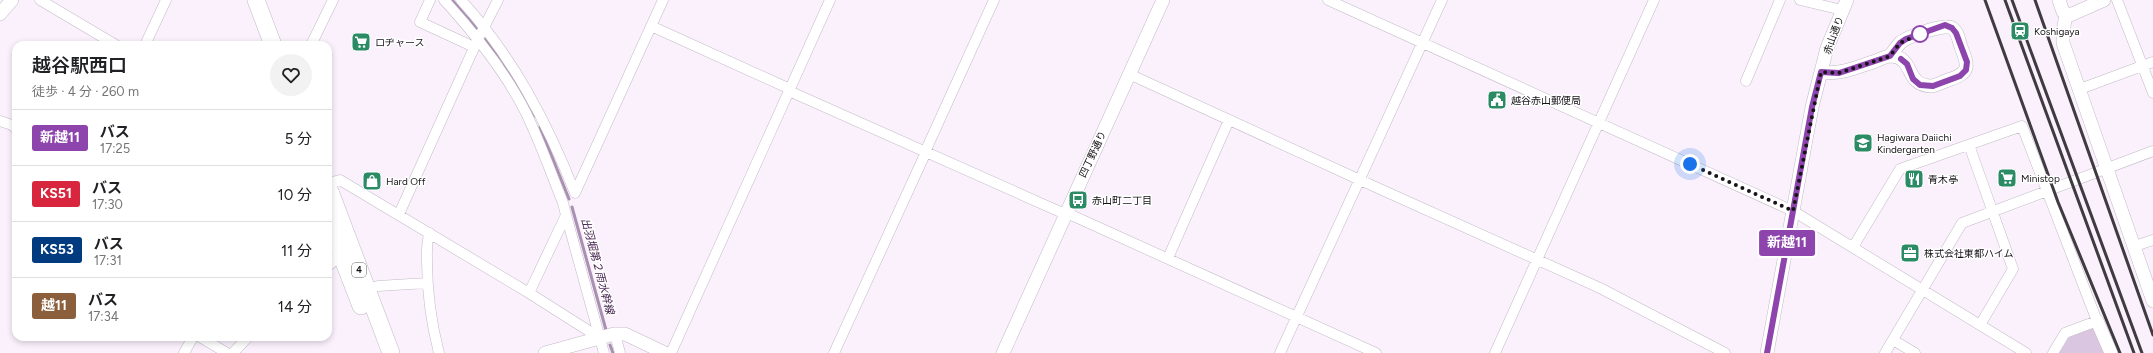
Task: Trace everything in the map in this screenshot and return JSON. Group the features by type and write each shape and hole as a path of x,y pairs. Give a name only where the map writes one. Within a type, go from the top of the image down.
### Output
{"highway":[{"path":"244,0 259,41"},
{"path":"256,0 272,41"},
{"name":"4","path":"332,197 391,353"},
{"name":"4","path":"332,231 378,353"}],"street":[{"path":"0,14 12,0"},
{"path":"40,0 109,41"},
{"path":"147,41 166,0"},
{"path":"313,41 333,0"},
{"path":"430,0 420,22 476,43"},
{"path":"444,0 526,113 545,156 566,215 604,353"},
{"path":"461,0 486,26 518,73 550,134 575,193 663,0"},
{"path":"399,214 476,43 498,0"},
{"path":"671,353 830,0"},
{"path":"834,353 994,0"},
{"name":"四丁野通り","path":"1006,352 1065,214 1163,0"},
{"path":"1328,0 1793,211 2026,353"},
{"path":"1280,353 1442,0"},
{"path":"1494,353 1654,0"},
{"path":"1746,80 1780,0"},
{"path":"1800,0 1844,5"},
{"path":"2059,0 2063,12 2066,14"},
{"path":"2066,14 2076,13 2104,0"},
{"path":"2117,0 2153,93"},
{"name":"赤山通り","path":"1767,353 1793,211 1821,72 1844,5"},
{"path":"2066,14 2062,38 2153,301"},
{"path":"1821,72 1839,73 1890,56 1901,59 1907,64 1913,79 1920,85 1933,86 1960,76 1966,70 1967,62 1956,33 1952,28 1945,25 1906,39 1900,43 1890,56"},
{"path":"651,26 926,152 1168,258 1376,353"},
{"path":"2080,90 2153,62"},
{"path":"1130,74 1600,288 1725,353"},
{"path":"1168,258 1229,120"},
{"path":"0,121 12,125"},
{"path":"1853,247 1900,169 2022,126 2046,192 2111,353"},
{"path":"1969,145 2013,269 1980,325"},
{"path":"1885,353 1962,222 2153,151"},
{"path":"332,182 340,180 399,214 600,338"},
{"path":"529,293 566,215"},
{"path":"430,234 427,240 427,283 430,317 439,353"},
{"path":"2135,246 2153,240"},
{"path":"332,263 341,255"},
{"path":"367,289 378,286 427,283"},
{"path":"2053,353 2065,333 2097,321"},
{"path":"614,334 620,353"},
{"path":"545,353 614,334 625,334 665,353"},
{"path":"1893,340 1915,353"},
{"path":"184,353 191,341"},
{"path":"207,341 227,353"},
{"path":"233,353 244,341"}],"shaded area":[{"path":"2091,328 2096,330 2106,353 2059,353 2069,337"}],"waterway":[{"name":"出羽堀第２雨水幹線","path":"452,0 477,29"},
{"name":"出羽堀第２雨水幹線","path":"485,39 502,60 535,116"},
{"name":"出羽堀第２雨水幹線","path":"540,127 569,199"},
{"name":"出羽堀第２雨水幹線","path":"572,207 606,330"},
{"name":"出羽堀第２雨水幹線","path":"610,345 613,353"}],"railway":[{"path":"1985,0 2058,202 2120,353"},
{"path":"2005,0 2134,353"},
{"path":"2012,0 2142,353"},
{"path":"2035,0 2153,335"}],"bus line":[{"name":"新越11","path":"1767,353 1812,107 1821,72 1839,73 1890,56 1900,43 1906,39 1945,25 1952,28 1956,33 1967,62 1966,70 1960,76 1933,86 1920,85 1913,79 1907,64 1901,59"}],"place":[{"name":"Koshigaya","path":"2020,31"},
{"name":"ロヂャース","path":"361,42"},
{"name":"越谷赤山郵便局","path":"1497,100"},
{"name":"Hagiwara Daiichi Kindergarten","path":"1863,143"},
{"name":"Ministop","path":"2007,178"},
{"name":"青木亭","path":"1914,179"},
{"name":"Hard Off","path":"372,181"},
{"name":"赤山町二丁目","path":"1078,200"},
{"name":"株式会社東都ハイム","path":"1910,253"}],"route":[{"path":"1690,164 1793,211 1812,107 1821,72 1839,73 1890,56 1900,43 1920,34"}]}
